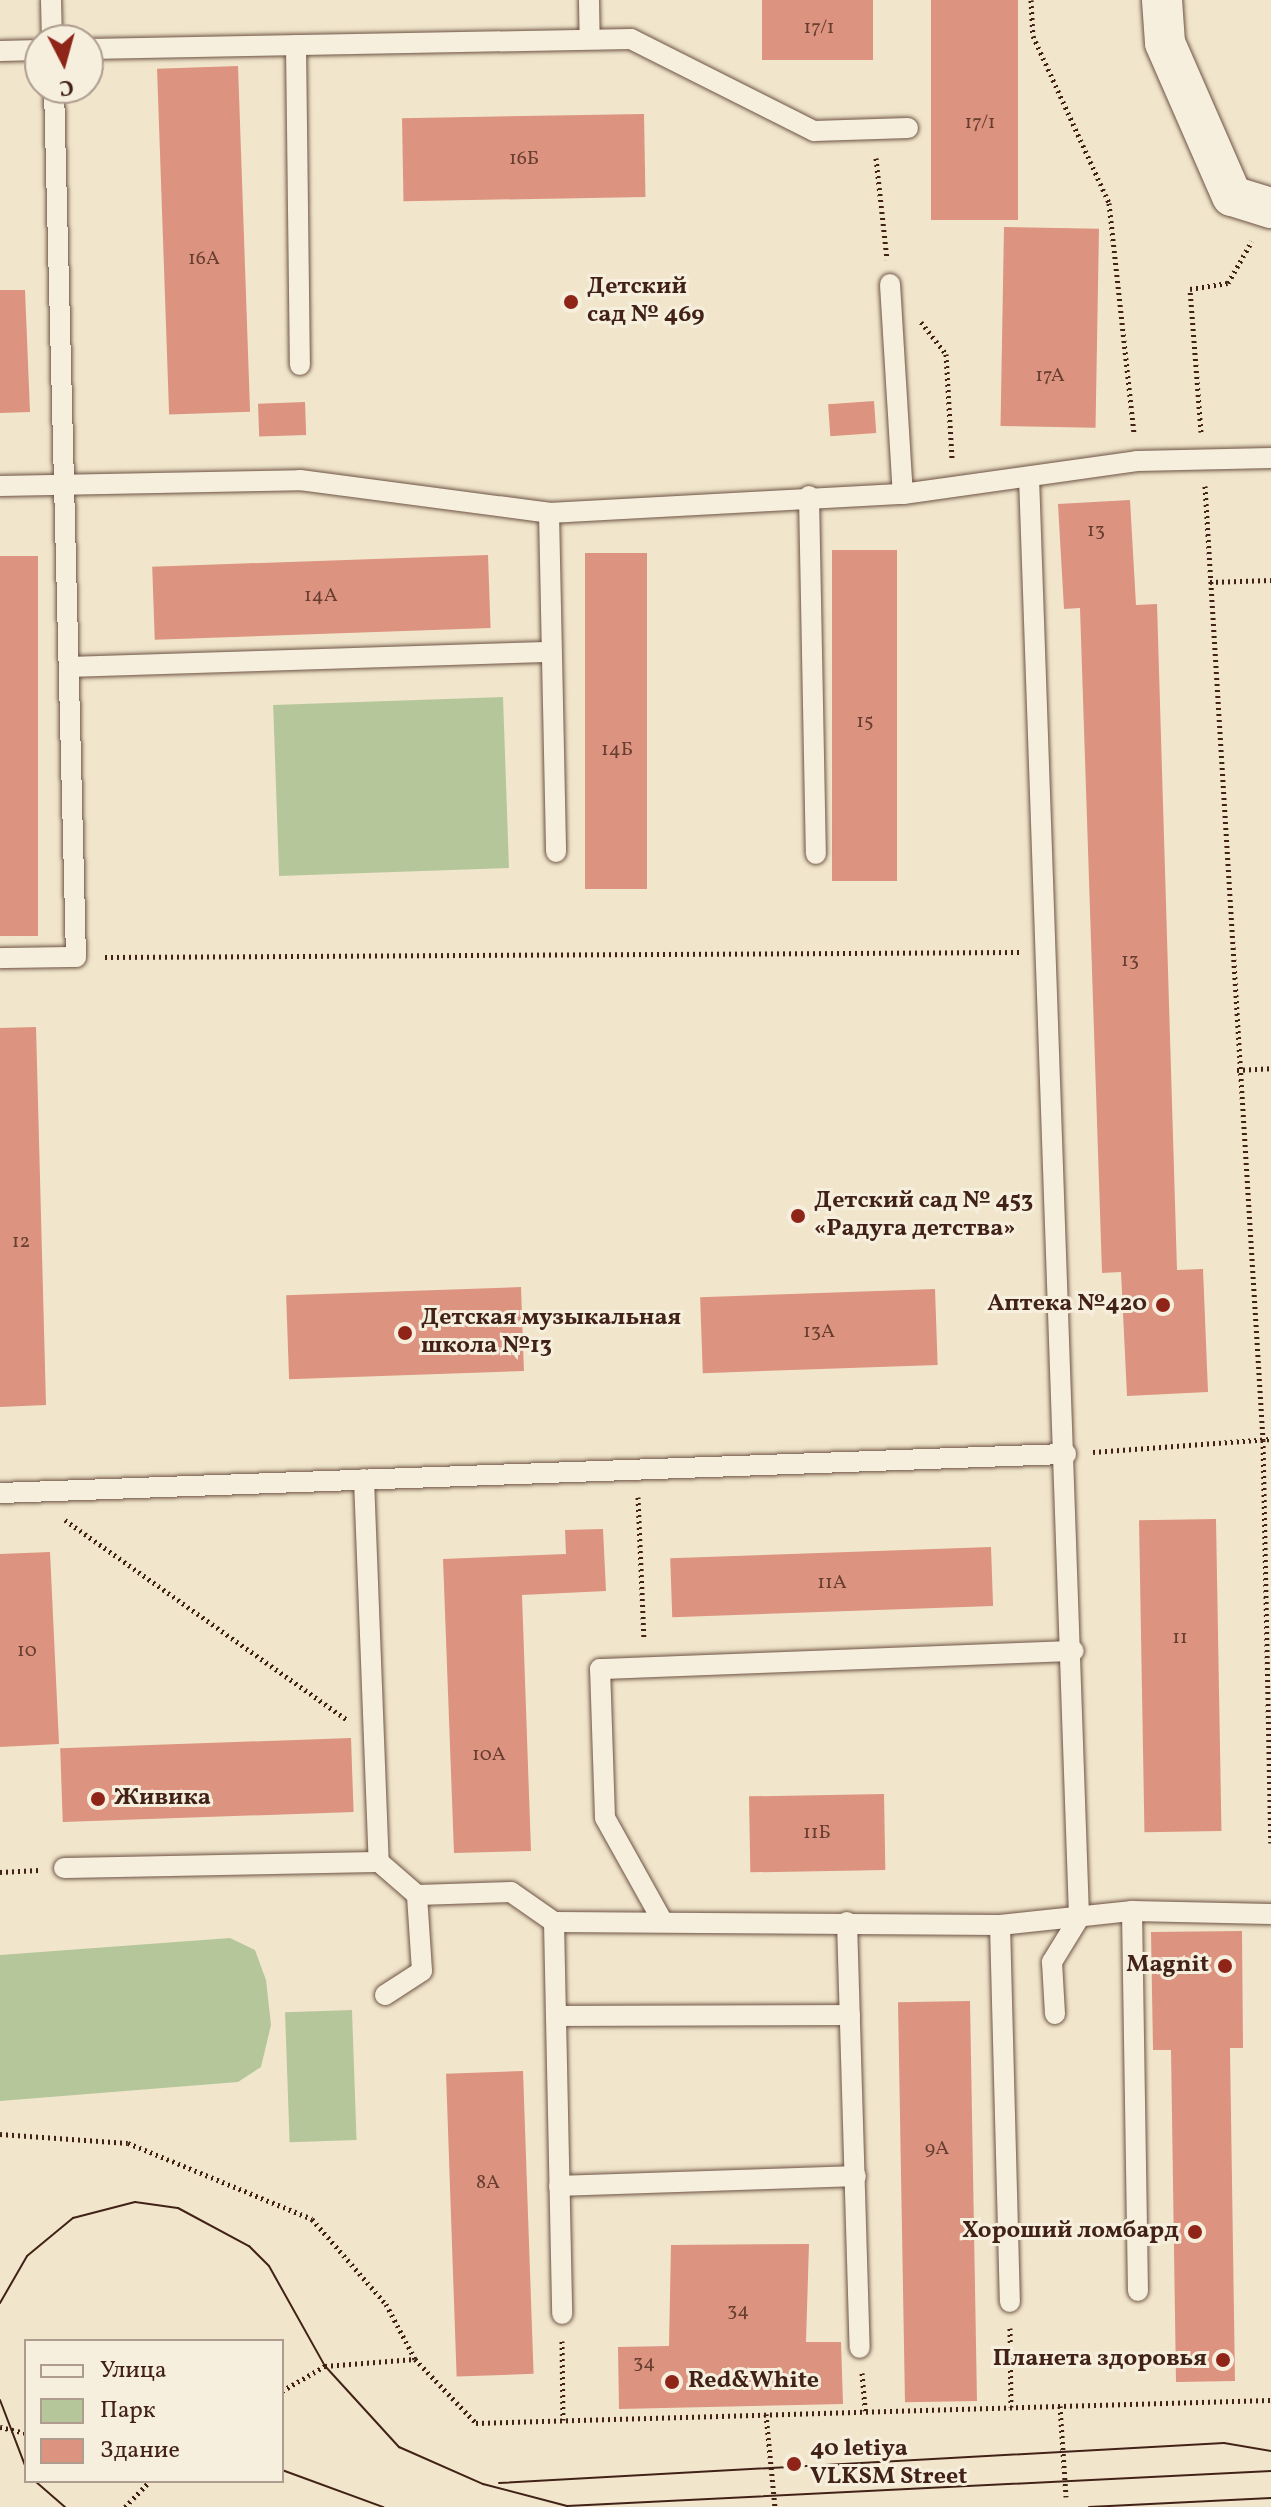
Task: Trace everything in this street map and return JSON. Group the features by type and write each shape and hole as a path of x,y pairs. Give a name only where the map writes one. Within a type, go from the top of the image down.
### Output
{"street":[{"path":"1162,0 1165,43 1232,196 1264,220"}],"lane":[{"path":"51,0 52,24"},
{"path":"589,0 590,39"},
{"path":"104,49 631,39 814,131 908,128"},
{"path":"296,45 300,365"},
{"path":"0,51 24,50"},
{"path":"0,958 76,957 54,104"},
{"path":"890,284 903,494"},
{"path":"0,486 300,480 549,513 809,496 903,494 1137,461 1203,457 1271,458"},
{"path":"1029,477 1074,1651 1079,1918 1052,1962 1055,2014"},
{"path":"809,496 816,854"},
{"path":"549,513 556,852"},
{"path":"70,667 551,652"},
{"path":"0,1493 1066,1454"},
{"path":"364,1479 379,1862"},
{"path":"663,1922 605,1818 600,1669 1074,1651"},
{"path":"64,1868 379,1862 417,1895 511,1892 554,1922 1000,1925 1132,1911 1271,1914"},
{"path":"385,1995 422,1971 417,1895"},
{"path":"1132,1911 1138,2291"},
{"path":"554,1922 562,2314"},
{"path":"847,1922 860,2348"},
{"path":"1000,1925 1010,2302"},
{"path":"556,2016 850,2015"},
{"path":"559,2186 856,2176"}],"path":[{"path":"1031,0 1033,36 1109,203 1137,461"},
{"path":"1264,220 1228,283 1190,289 1203,457 1237,1070 1263,1440 1271,1843"},
{"path":"1210,582 1271,580"},
{"path":"76,957 1047,952"},
{"path":"1237,1070 1271,1068"},
{"path":"1066,1454 1271,1439"},
{"path":"637,1470 646,1667"},
{"path":"25,1492 374,1740"},
{"path":"0,1872 64,1868"},
{"path":"0,2134 128,2143 312,2219 386,2304 415,2359 476,2423 1271,2400"},
{"path":"1010,2302 1011,2407"},
{"path":"562,2314 563,2420"},
{"path":"860,2348 865,2411"},
{"path":"284,2390 325,2366 415,2359"},
{"path":"1060,2406 1066,2497"},
{"path":"766,2414 775,2507"},
{"path":"0,2427 24,2433"},
{"path":"125,2507 148,2483"}],"green space":[{"path":"503,697 509,868 279,876 273,705"},
{"path":"230,1938 255,1950 266,1980 271,2025 261,2067 238,2082 0,2101 0,1955"},
{"path":"352,2010 357,2140 290,2142 285,2012"}],"building":[{"path":"762,0 873,0 873,60 762,60"},
{"path":"931,0 1018,0 1018,220 931,220"},
{"path":"238,66 250,412 169,415 157,69"},
{"path":"644,114 645,197 403,201 402,118"},
{"path":"1004,227 1099,229 1096,428 1001,426"},
{"path":"0,290 25,290 30,412 0,413"},
{"path":"874,401 876,433 830,436 828,404"},
{"path":"305,402 306,435 259,437 258,404"},
{"path":"1130,500 1136,605 1157,604 1177,1270 1203,1269 1208,1392 1127,1396 1121,1272 1102,1273 1080,608 1064,609 1058,504"},
{"path":"832,550 897,550 897,881 832,881"},
{"path":"585,553 647,553 647,889 585,889"},
{"path":"488,555 491,628 155,640 152,567"},
{"path":"0,556 38,556 38,936 0,936"},
{"path":"36,1027 46,1405 0,1407 0,1028"},
{"name":"Детская музыкальная школа №13","path":"521,1287 524,1371 289,1379 286,1295"},
{"path":"935,1289 938,1365 703,1373 700,1297"},
{"path":"1216,1519 1221,1831 1144,1832 1139,1520"},
{"path":"603,1529 606,1591 522,1595 531,1851 454,1853 443,1559 566,1554 565,1530"},
{"path":"991,1547 993,1606 672,1617 670,1558"},
{"path":"50,1552 59,1744 0,1747 0,1554"},
{"path":"351,1738 354,1812 63,1822 60,1748"},
{"path":"884,1794 885,1870 750,1872 749,1796"},
{"path":"1242,1931 1243,2048 1230,2048 1235,2381 1176,2382 1171,2050 1153,2050 1151,1932"},
{"path":"970,2001 977,2401 905,2402 898,2002"},
{"path":"523,2071 534,2374 457,2377 446,2074"},
{"path":"809,2244 806,2342 841,2342 843,2404 619,2409 618,2347 669,2346 671,2245"}],"tram line":[{"path":"0,2303 27,2256 73,2218 135,2202 178,2208 249,2246 269,2266 325,2366 399,2447 483,2484 567,2506 1271,2471"},
{"path":"0,2400 24,2463"},
{"path":"499,2483 1224,2443 1271,2451"},
{"path":"284,2471 383,2507"},
{"path":"37,2483 65,2507"},
{"path":"1089,2507 1271,2498"}],"place":[{"name":"Детский сад № 469","path":"571,302"},
{"name":"Детский сад № 453 «Радуга детства»","path":"798,1216"},
{"name":"Аптека №420","path":"1163,1305"},
{"name":"Детская музыкальная школа №13","path":"405,1333"},
{"name":"Живика","path":"98,1799"},
{"name":"Magnit","path":"1225,1966"},
{"name":"Хороший ломбард","path":"1195,2232"},
{"name":"Планета здоровья","path":"1223,2360"},
{"name":"Red&White","path":"672,2382"},
{"name":"40 letiya VLKSM Street","path":"794,2464"}]}
